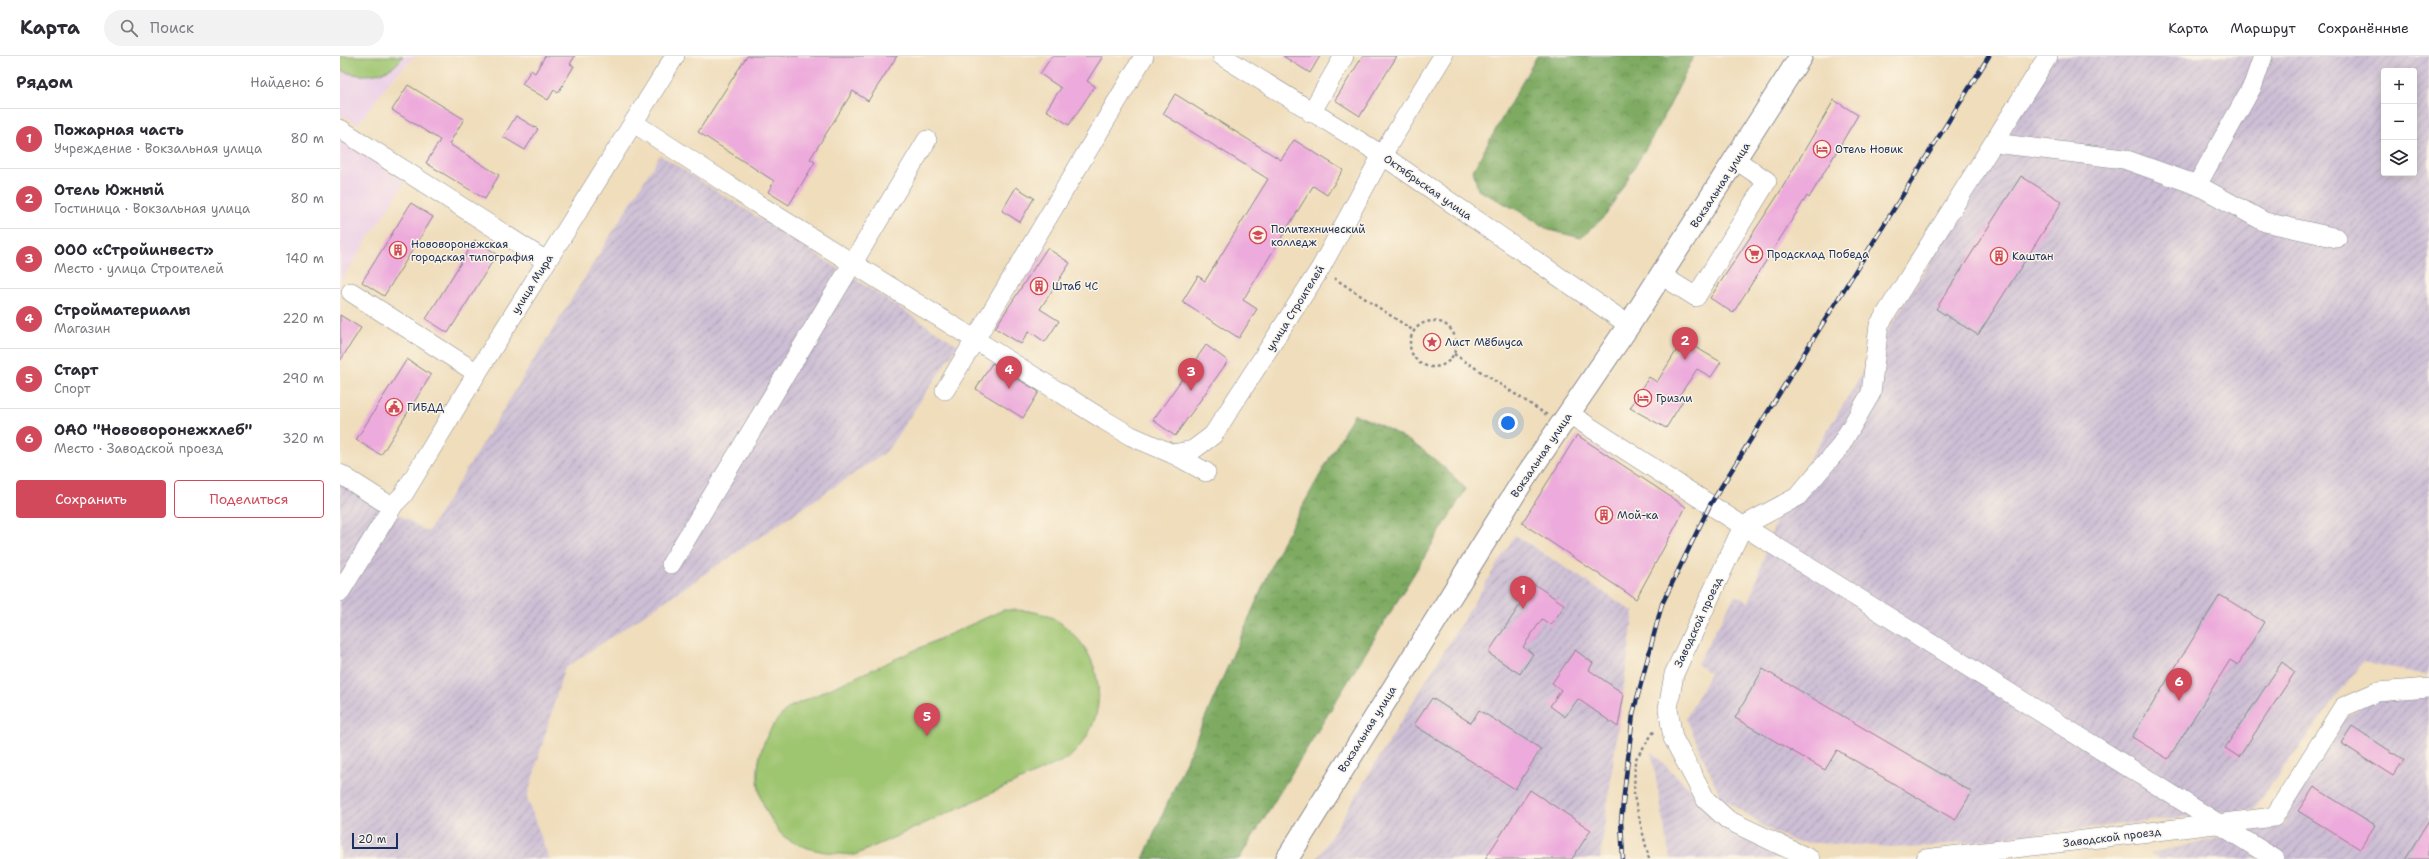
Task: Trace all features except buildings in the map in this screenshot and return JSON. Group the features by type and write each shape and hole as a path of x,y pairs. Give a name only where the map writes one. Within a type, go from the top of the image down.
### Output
{"main road":[{"name":"Вокзальная улица","path":"1287,859 1520,485 1629,324 1736,160 1801,56"}],"street":[{"name":"улица Мира","path":"340,592 389,503 403,495 546,261 675,56"},
{"path":"945,390 1144,56"},
{"name":"Октябрьская улица","path":"1222,56 1382,155 1629,324"},
{"path":"1312,113 1344,56"},
{"name":"улица Строителей","path":"1173,454 1193,450 1214,435 1320,269 1382,155 1443,56"},
{"path":"1743,526 1797,498 1840,448 1870,393 1879,325 2048,56"},
{"path":"2197,185 2253,85 2263,56"},
{"path":"634,123 852,262 1131,436 1173,454 1199,469 1214,435"},
{"path":"340,129 546,261"},
{"path":"671,564 852,262 928,140"},
{"path":"1994,143 2124,160 2197,185 2265,222 2337,238"},
{"path":"1661,275 1696,297 1767,181 1736,160"},
{"path":"351,292 477,373"},
{"path":"1565,419 1743,526 2216,824 2275,859"},
{"path":"340,474 389,503"},
{"name":"Заводской проезд","path":"1743,526 1674,674 1668,709 1673,738 1706,800 1728,820 1810,859"},
{"name":"Заводской проезд","path":"1926,859 2274,817 2343,707 2377,692 2429,688"}],"path":[{"path":"1320,269 1414,331"},
{"path":"1426,322 1441,322 1453,332 1456,347 1454,354 1444,365 1428,367 1422,364 1415,359 1410,345 1414,331 1426,322"},
{"path":"1454,354 1565,419"},
{"path":"1649,859 1634,796 1635,760 1668,709"}],"shaded area":[{"path":"340,56 415,56 391,80 358,124 340,113"},
{"path":"2055,56 2429,56 2429,676 2363,661 2253,809 1914,848 1796,842 1766,828 1720,796 1686,718 1710,674 1697,664 1735,595 1749,602 1779,510"},
{"path":"340,141 405,182 340,282"},
{"path":"660,155 958,345 886,452 564,669 527,798 549,859 340,859 340,479 428,532"},
{"path":"1515,535 1634,612 1600,859 1317,859"},
{"path":"2429,695 2429,859 2159,859 2150,853 2284,824 2291,802 2342,722 2368,701"},
{"path":"1651,751 1722,821 1790,859 1670,859"}],"green space":[{"path":"340,56 403,56 398,63 383,72 357,75 340,70"},
{"path":"1537,56 1694,56 1662,121 1606,215 1581,238 1549,230 1519,211 1478,190 1473,170"},
{"path":"1354,414 1401,436 1415,445 1440,464 1466,489 1239,859 1143,859 1282,543"},
{"path":"1003,610 1032,611 1056,620 1075,636 1091,659 1096,673 1098,687 1096,716 1091,729 1073,754 1069,758 855,855 836,854 807,848 789,840 782,835 764,805 759,790 758,775 759,760 763,745 779,718 790,707"}],"railway":[{"path":"1623,859 1621,821 1633,714 1662,604 1710,505 1989,56"}],"place":[{"name":"Отель Новик","path":"1822,149"},
{"name":"Политехнический колледж","path":"1258,235"},
{"name":"Нововоронежская городская типография","path":"398,250"},
{"name":"Продсклад Победа","path":"1754,254"},
{"name":"Каштан","path":"1999,256"},
{"name":"Штаб ЧС","path":"1039,286"},
{"name":"Лист Мёбиуса","path":"1432,342"},
{"name":"Отель Южный","path":"1685,360"},
{"name":"Стройматериалы","path":"1009,389"},
{"name":"ООО «Стройинвест»","path":"1191,391"},
{"name":"Гризли","path":"1643,398"},
{"name":"ГИБДД","path":"394,407"},
{"name":"Мой-ка","path":"1604,515"},
{"name":"Пожарная часть","path":"1523,609"},
{"name":"ОАО \"Нововоронежхлеб\"","path":"2179,701"},
{"name":"Старт","path":"927,736"}]}
